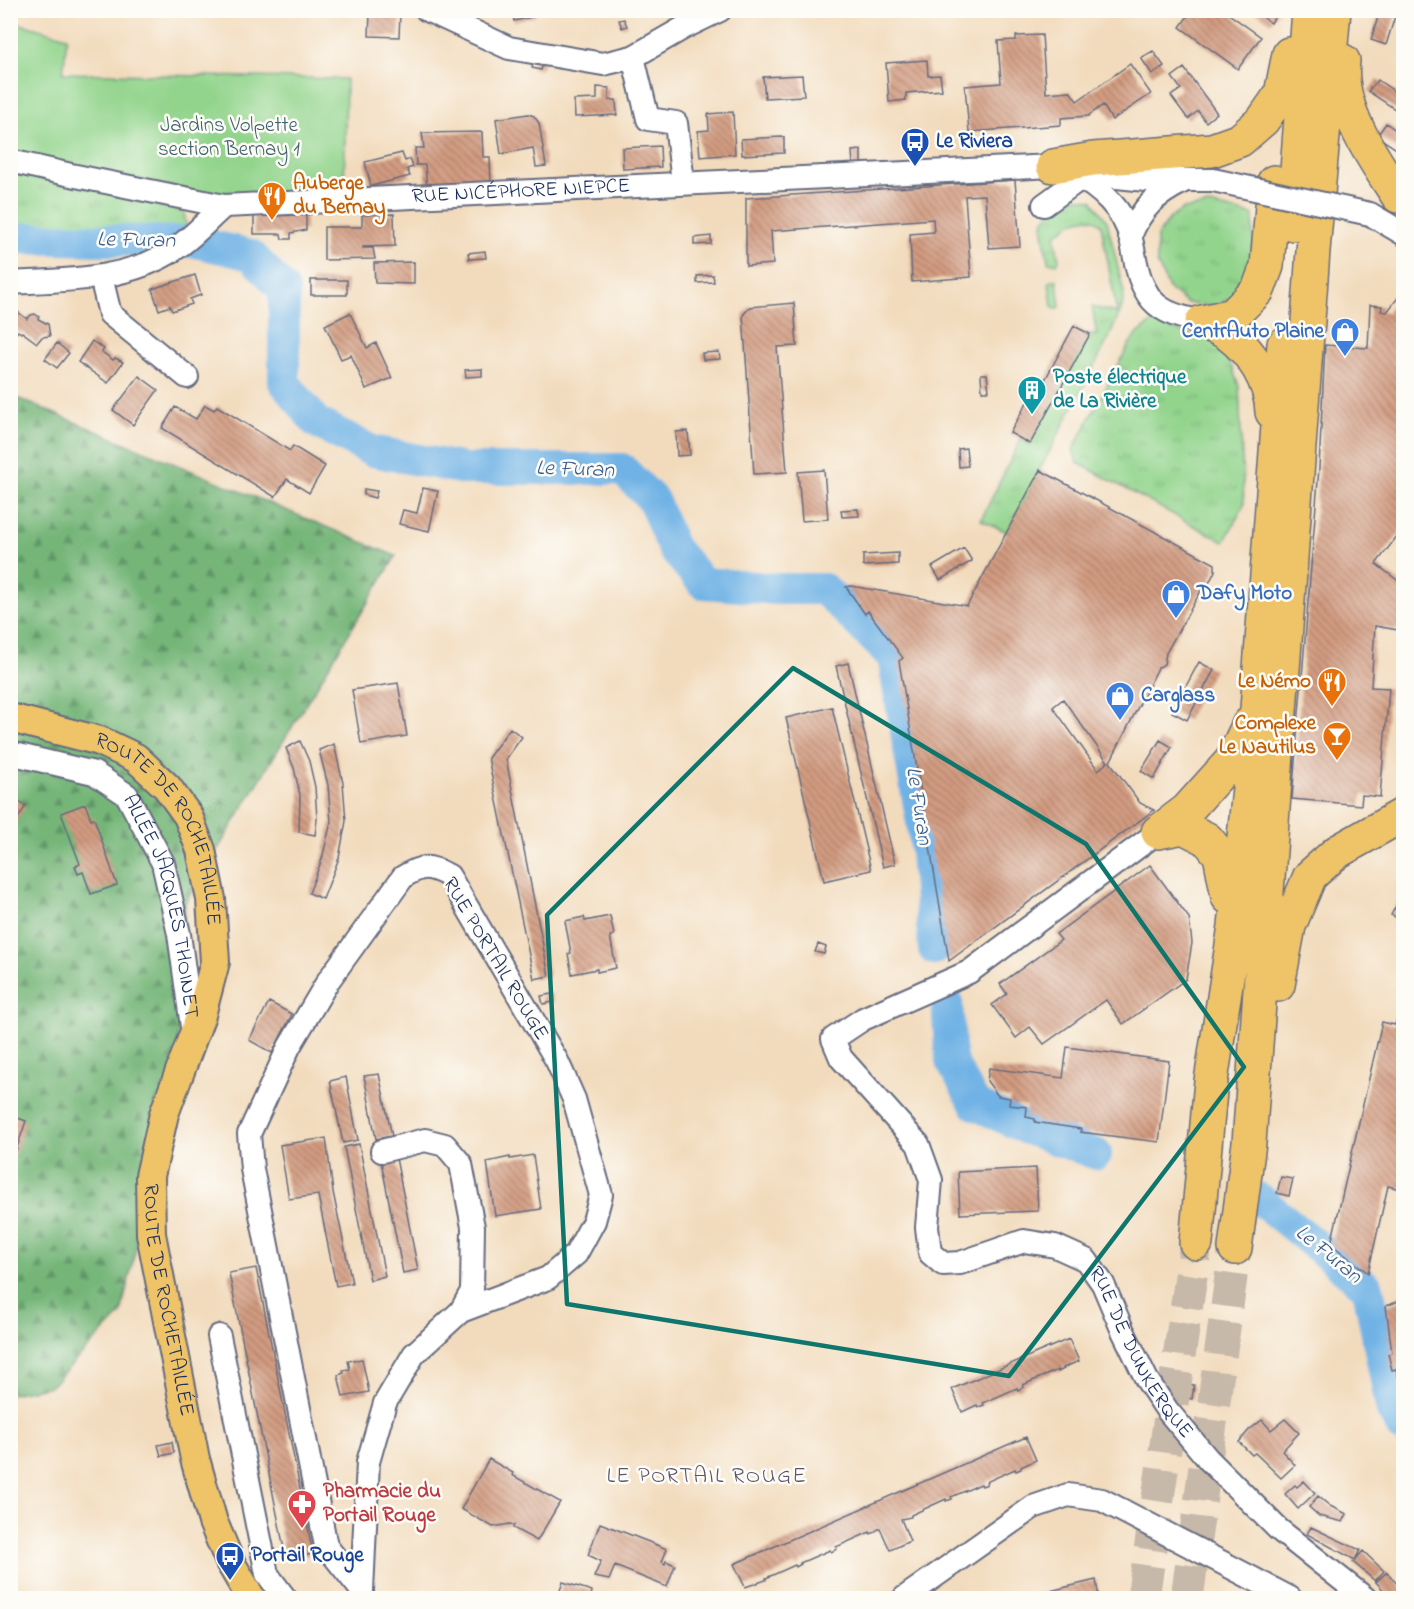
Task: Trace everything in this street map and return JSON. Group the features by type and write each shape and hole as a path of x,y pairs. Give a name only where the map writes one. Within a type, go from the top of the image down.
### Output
{"highway":[{"path":"1254,360 1258,290 1267,266 1281,94 1298,10"},
{"path":"1196,1243 1211,1081 1235,926 1257,709 1309,10"},
{"path":"1249,1143 1313,251 1334,10"},
{"path":"1348,10 1342,66 1346,96 1364,144 1401,198"},
{"path":"1075,176 1093,159 1212,150 1240,140 1263,120 1281,94"},
{"path":"1202,322 1233,315 1258,290"},
{"path":"1202,322 1227,334 1254,360 1272,398 1275,457"},
{"path":"1158,831 1187,810 1232,760 1257,709"},
{"path":"1235,1248 1249,1143 1289,926 1310,876 1337,852 1404,814"},
{"path":"1158,831 1183,827 1207,839 1220,855 1235,926"}],"main road":[{"name":"ROUTE DE ROCHETAILLÉE","path":"10,718 100,741 136,758 167,787 188,816 201,850 211,899 215,962 194,1037 164,1114 150,1176 151,1234 195,1459 213,1522 230,1562 251,1599"}],"street":[{"path":"427,10 510,48 603,64 633,57 720,10"},
{"path":"633,57 648,119 676,123 683,183"},
{"name":"RUE NICÉPHORE NIEPCE","path":"10,161 224,206 683,183 1075,176"},
{"path":"1044,205 1075,176 1097,175 1146,180 1213,180 1370,214 1404,234"},
{"path":"1075,176 1134,193 1159,193"},
{"path":"1075,176 1105,195 1123,219 1130,236 1137,272 1152,300 1176,317 1202,322"},
{"path":"1130,236 1136,221 1159,193 1185,180"},
{"path":"10,284 101,277 154,260 176,249 224,206"},
{"path":"101,277 110,314 187,377"},
{"name":"ALLÉE JACQUES THOINET","path":"10,753 94,773 127,795 164,863 179,934 194,1037"},
{"name":"RUE DE DUNKERQUE","path":"1158,831 969,972 863,1019 834,1039 841,1058 918,1144 931,1180 927,1227 930,1253 943,1264 960,1263 1024,1241 1055,1246 1086,1260 1103,1284 1142,1370 1167,1410 1208,1459 1278,1529 1365,1599"},
{"name":"RUE PORTAIL ROUGE","path":"361,1595 326,1546 252,1169 249,1134 289,1047 328,981 403,877 417,868 435,868 449,876 557,1061 574,1099 601,1195 594,1221 576,1254 548,1278 461,1311"},
{"name":"RUE PORTAIL ROUGE","path":"361,1595 368,1462 385,1403 414,1354 461,1311 472,1291 473,1227 461,1164 445,1145 425,1140 382,1151"},
{"path":"219,1336 267,1574 285,1599"},
{"path":"904,1599 1033,1507 1068,1495 1102,1500 1290,1599"}],"highlighted area":[{"path":"793,668 1086,844 1244,1067 1009,1376 567,1304 547,915"}],"green space":[{"name":"Jardins Volpette section Bernay 1","path":"10,21 67,37 63,73 346,79 344,194 226,199 11,152"},
{"path":"10,167 184,212 186,224 179,231 11,232"},
{"path":"1075,197 1092,200 1107,221 1124,293 1122,307 1109,338 1007,532 981,520 1021,439 1029,444 1090,334 1097,335 1092,307 1117,313 1101,225 1096,220 1090,218 1078,220 1055,236 1059,260 1057,264 1048,262 1043,229 1046,216"},
{"path":"1209,205 1253,215 1254,263 1236,295 1213,307 1187,303 1169,289 1157,263 1157,236 1170,218 1184,209"},
{"path":"1057,280 1060,307 1056,309 1052,306 1049,283"},
{"path":"1153,322 1187,334 1212,338 1227,355 1239,386 1244,505 1224,542 1078,463 1073,450 1130,343 1137,334"},
{"path":"10,395 396,556 185,903 177,1066 121,1314 51,1386 11,1394"}],"building":[{"path":"512,10 535,10 536,16 514,21"},
{"path":"1192,10 1223,10 1261,37 1238,69 1180,27"},
{"path":"1253,10 1279,10 1271,23"},
{"path":"1380,10 1397,10 1386,45 1371,40"},
{"path":"370,13 400,14 399,37 369,36"},
{"path":"624,19 627,26 622,28 619,20"},
{"path":"1042,35 1046,93 1070,91 1077,101 1130,64 1151,94 1112,120 1103,105 1088,116 1061,118 1061,125 969,132 965,86 1001,83 998,41 1016,40 1016,36"},
{"path":"1153,51 1164,66 1152,74 1141,58"},
{"path":"534,58 544,60 541,70 532,68"},
{"path":"927,60 928,76 940,75 942,90 906,93 906,100 889,102 886,63"},
{"path":"1184,68 1217,113 1206,122 1198,111 1188,119 1171,96 1181,89 1172,77"},
{"path":"802,75 804,96 765,98 763,77"},
{"path":"1378,80 1404,98 1404,115 1368,91"},
{"path":"597,87 609,88 609,100 616,100 617,115 575,117 574,100 597,99"},
{"path":"733,112 735,154 700,157 698,131 709,130 708,114"},
{"path":"528,114 534,116 539,123 546,166 536,167 533,148 501,154 496,119"},
{"path":"1386,123 1404,136 1404,154 1377,136"},
{"path":"482,132 483,157 490,157 491,187 427,189 425,165 416,165 415,148 424,148 422,133"},
{"path":"784,137 784,153 742,155 741,139"},
{"path":"660,146 661,167 623,169 622,148"},
{"path":"861,150 861,165 853,166 852,151"},
{"path":"402,153 405,161 410,159 413,167 407,169 410,176 371,186 365,162"},
{"path":"1015,180 1020,246 989,248 985,195 965,196 971,277 912,282 910,234 934,232 933,219 771,231 773,264 746,266 746,198"},
{"path":"394,214 395,246 363,247 373,248 375,259 324,260 324,227 362,227 362,215"},
{"path":"306,215 306,230 291,233 291,239 282,239 281,234 254,234 254,216"},
{"path":"711,236 711,244 694,245 694,238"},
{"path":"485,251 486,258 469,259 468,253"},
{"path":"414,262 414,284 375,283 374,263"},
{"path":"195,275 201,295 190,299 192,304 172,311 170,306 159,310 152,289"},
{"path":"713,275 714,282 697,283 697,276"},
{"path":"311,280 347,280 347,295 311,295"},
{"path":"1404,290 1404,527 1376,564 1404,585 1404,631 1375,626 1371,687 1389,688 1380,797 1362,795 1361,805 1292,799 1319,468 1325,345 1368,348 1370,305 1382,306 1381,311 1387,312"},
{"path":"794,303 797,346 777,347 787,472 754,474 743,315 750,307"},
{"path":"10,306 27,319 35,314 39,317 38,319 48,324 50,336 42,337 37,343 22,332 18,331 13,337 10,335"},
{"path":"350,313 367,348 376,343 392,378 366,389 351,355 341,359 325,325"},
{"path":"1074,326 1090,334 1030,444 1010,433 1035,388 1039,391"},
{"path":"92,341 104,349 102,352 113,360 115,358 123,362 108,383 78,362"},
{"path":"57,343 69,353 57,368 45,359"},
{"path":"719,352 720,359 703,360 702,353"},
{"path":"482,369 482,376 466,377 465,370"},
{"path":"981,374 987,374 989,391 982,391"},
{"path":"139,376 158,390 133,425 113,410"},
{"path":"205,405 214,410 217,406 290,451 293,446 325,466 309,493 287,479 275,497 162,428 175,407 196,419"},
{"path":"688,431 690,455 677,456 676,432"},
{"path":"966,448 968,466 959,467 958,449"},
{"path":"824,470 828,519 802,521 798,472"},
{"path":"1040,470 1215,564 1215,571 1207,587 1203,587 1166,653 1164,664 1158,668 1110,762 1140,803 1154,810 949,961 899,661 903,658 868,611 865,614 846,587 967,606","holes":["1063,699 1108,762 1098,770 1053,707"]},
{"path":"423,488 438,491 429,531 399,524 403,510 417,513"},
{"path":"364,489 377,491 375,498 364,495"},
{"path":"858,509 859,516 842,517 841,510"},
{"path":"964,548 972,561 940,580 932,567"},
{"path":"898,553 898,564 863,566 863,555"},
{"path":"1199,662 1214,670 1187,720 1172,712"},
{"path":"848,663 895,864 883,867 836,666"},
{"path":"398,683 407,736 361,744 352,690"},
{"path":"832,707 871,870 824,881 786,718"},
{"path":"510,728 522,737 506,759 549,976 534,979 488,758"},
{"path":"1160,740 1172,747 1154,779 1141,771"},
{"path":"300,741 309,761 315,787 317,819 315,835 299,832 300,795 294,768 286,748"},
{"path":"334,744 343,783 346,821 339,858 323,899 309,893 322,859 331,822 328,785 319,750"},
{"path":"10,796 26,806 15,823 10,820"},
{"path":"85,804 91,819 94,818 117,885 91,894 83,872 78,874 75,866 80,864 61,813"},
{"path":"1150,865 1189,918 1192,943 1186,979 1123,1024 1106,1000 1044,1044 1030,1027 1016,1038 992,1005 1007,994 1000,984 1061,940 1056,934"},
{"path":"1404,891 1404,921 1391,915"},
{"path":"610,916 614,935 610,936 616,968 572,974 565,921 584,917 585,921"},
{"path":"818,944 826,947 824,954 815,952"},
{"path":"552,994 553,1002 543,1004 541,996"},
{"path":"1403,996 1404,1051 1401,1059 1404,1059 1404,1190 1388,1186 1368,1273 1331,1244 1382,1022 1395,1025"},
{"path":"269,1002 292,1014 272,1053 249,1040"},
{"path":"1067,1047 1169,1061 1159,1142 1080,1132 1081,1129 1035,1122 1035,1119 1026,1117 1027,1107 1009,1105 1010,1098 998,1096 987,1081 989,1068 1063,1078"},
{"path":"379,1074 392,1136 376,1139 364,1076"},
{"path":"346,1077 358,1140 343,1143 330,1081"},
{"path":"10,1115 26,1121 11,1165 10,1165"},
{"path":"326,1138 333,1192 352,1283 336,1286 318,1195 289,1199 280,1145"},
{"path":"359,1144 385,1276 370,1280 344,1147"},
{"path":"533,1155 541,1209 495,1216 487,1162"},
{"path":"396,1158 418,1270 403,1273 381,1161"},
{"path":"1036,1168 1038,1211 960,1214 958,1172"},
{"path":"1281,1177 1293,1179 1289,1196 1277,1193"},
{"path":"256,1268 313,1554 286,1559 229,1273"},
{"path":"1404,1299 1403,1395 1396,1369 1392,1370 1388,1354 1392,1353 1386,1306"},
{"path":"1069,1339 1079,1361 1058,1372 1058,1370 1023,1385 1024,1387 1018,1390 1017,1388 983,1403 984,1405 978,1407 977,1405 962,1412 952,1389"},
{"path":"362,1359 369,1392 343,1397 338,1375 344,1373 343,1370 350,1369 348,1361"},
{"path":"1187,1384 1194,1385 1192,1399 1186,1398"},
{"path":"1285,1419 1299,1433 1282,1451 1295,1465 1281,1478 1255,1453 1252,1455 1239,1442 1262,1420 1271,1430"},
{"path":"1026,1437 1036,1460 1021,1469 1016,1471 1015,1469 986,1482 987,1484 982,1486 981,1484 951,1497 952,1499 946,1501 946,1499 911,1515 911,1517 901,1519 910,1541 890,1550 880,1528 871,1534 870,1532 836,1547 837,1549 831,1552 830,1550 796,1567 795,1565 766,1580 745,1587 734,1564"},
{"path":"172,1442 174,1453 161,1456 158,1445"},
{"path":"489,1459 560,1502 537,1541 513,1528 514,1525 493,1527 461,1509"},
{"path":"1304,1481 1315,1493 1298,1509 1285,1494"},
{"path":"1318,1496 1330,1506 1347,1514 1343,1522 1319,1516 1309,1507"},
{"path":"600,1523 667,1549 662,1562 665,1564 666,1561 675,1565 667,1587 615,1566 609,1580 594,1577 601,1561 588,1555"},
{"path":"1311,1527 1360,1550 1355,1560 1307,1534"},
{"path":"1363,1551 1384,1571 1375,1581 1353,1562"},
{"path":"1387,1572 1404,1592 1404,1598 1391,1598 1376,1582"},
{"path":"1096,1580 1099,1598 1021,1598"},
{"path":"563,1582 592,1591 591,1598 558,1596"}],"waterway":[{"name":"Le Furan","path":"10,238 195,242 251,255 284,290 284,382 316,422 372,451 465,469 622,469 653,500 673,548 703,583 777,589 824,589 893,657 925,840 934,949"},
{"name":"Le Furan","path":"947,1001 951,1061 975,1104 1027,1129 1096,1154"},
{"name":"Le Furan","path":"1258,1198 1368,1288 1392,1411 1404,1429"}],"tunnel":[{"path":"1143,1598 1196,1243"},
{"path":"1187,1598 1235,1248"}],"place":[{"name":"Le Riviera","path":"915,168"},
{"name":"Auberge du Bernay","path":"272,222"},
{"name":"CentrAuto Plaine","path":"1345,358"},
{"name":"Poste électrique de La Rivière","path":"1032,416"},
{"name":"Dafy Moto","path":"1176,620"},
{"name":"Le Némo","path":"1332,708"},
{"name":"Carglass","path":"1120,722"},
{"name":"Complexe Le Nautilus","path":"1337,762"},
{"name":"Pharmacie du Portail Rouge","path":"302,1530"},
{"name":"Portail Rouge","path":"230,1582"}],"district":[{"name":"LE PORTAIL ROUGE","path":"707,1477"}]}
